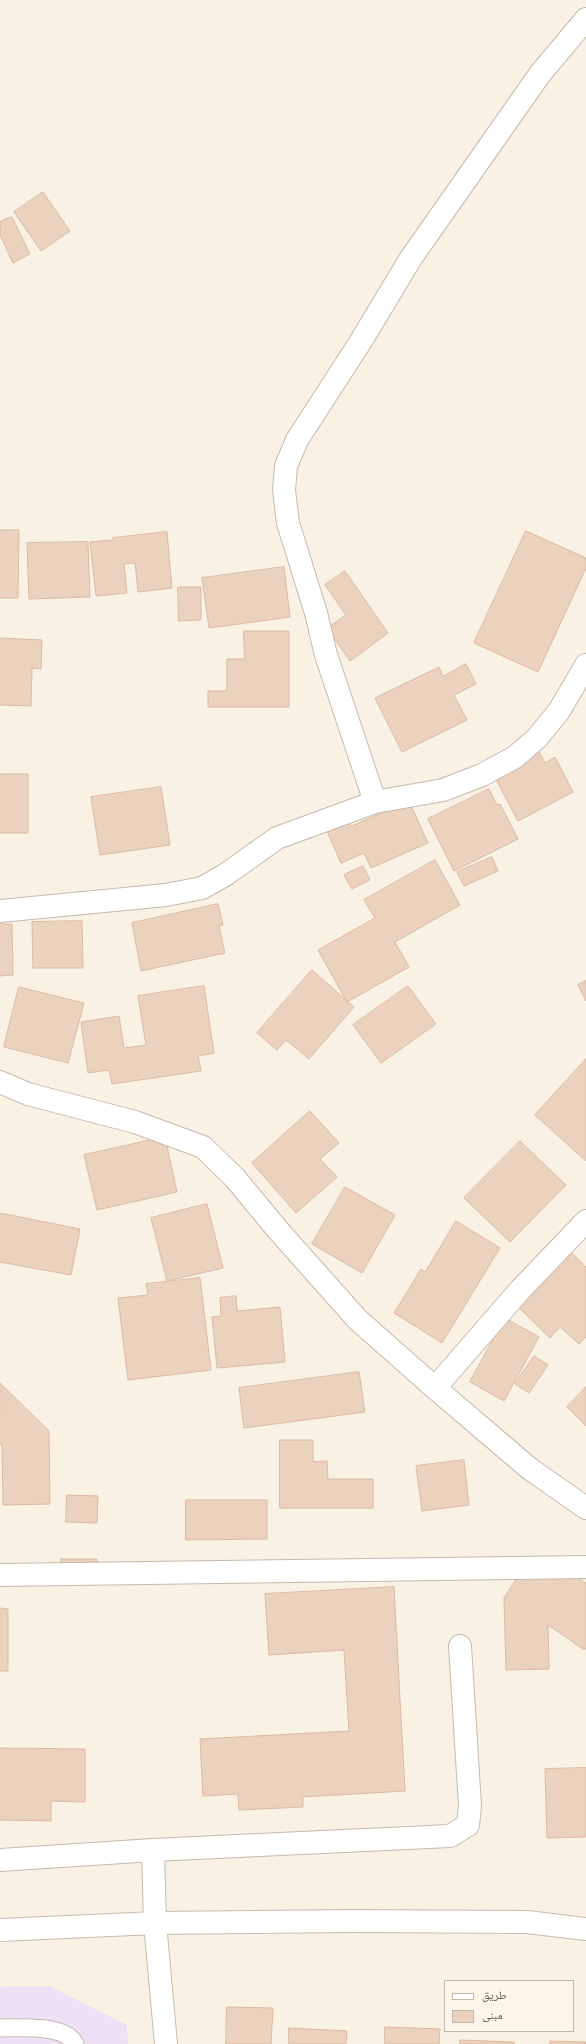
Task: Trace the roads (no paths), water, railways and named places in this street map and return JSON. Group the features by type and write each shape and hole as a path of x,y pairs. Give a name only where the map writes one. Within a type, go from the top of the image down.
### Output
{"street":[{"path":"375,802 326,655 316,613 288,523 284,490 286,466 297,440 361,341 411,258 540,74 586,19"},
{"path":"0,911 166,895 202,888 226,875 278,838 375,802 443,790 482,775 515,757 537,738 559,711 586,665"},
{"path":"0,1082 28,1094 135,1122 203,1147 235,1178 277,1229 357,1319 434,1388 530,1469 586,1508"},
{"path":"434,1388 520,1290 586,1221"},
{"path":"0,1575 586,1567"},
{"path":"0,1860 153,1850 450,1836 468,1825 470,1806 460,1646"},
{"path":"153,1850 155,1923 166,2044"},
{"path":"0,1930 155,1923 352,1921 527,1922 586,1929"}],"lane":[{"path":"0,2028 43,2029 64,2033 75,2044"}]}
